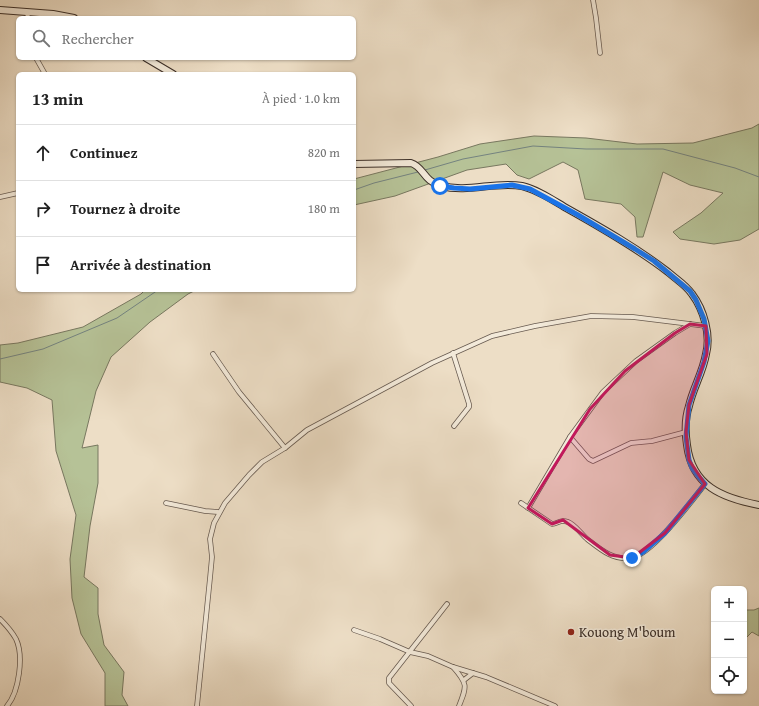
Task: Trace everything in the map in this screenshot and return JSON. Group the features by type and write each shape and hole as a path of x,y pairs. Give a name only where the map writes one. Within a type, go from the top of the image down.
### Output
{"street":[{"path":"593,0 600,54"},
{"path":"0,10 43,16"},
{"path":"37,60 44,72"},
{"path":"149,60 170,72"},
{"path":"356,164 411,163 418,166 431,182 440,186 470,189 506,184 530,189 578,215 654,261 690,291 702,311 708,341 707,354 689,405 686,432 689,460 698,476 705,484 724,495 759,505"},
{"path":"0,197 16,193"},
{"path":"197,706 212,564 211,534 218,512 237,488 266,459 285,448 307,430 453,353 492,336 590,316 634,317 706,326"},
{"path":"528,508 570,437 599,397 636,361 690,324"},
{"path":"453,353 469,404 469,407 454,426"},
{"path":"213,354 239,392 285,448"},
{"path":"570,437 592,461 631,443 652,441 686,432"},
{"path":"522,503 552,524 564,521 569,522 610,556 632,558 643,552 665,533 705,484"},
{"path":"166,503 205,511 218,512"},
{"path":"411,706 389,683 388,680 447,604"},
{"path":"0,619 16,639 20,662 17,686 14,696 7,706"},
{"path":"354,630 410,652 428,656 453,667 473,673 546,701 555,706"},
{"path":"453,667 464,680 463,696 459,706"},
{"path":"464,680 473,673"}],"highlighted area":[{"path":"690,324 706,326 707,354 689,405 686,432 689,460 705,484 665,533 632,558 610,555 563,520 552,524 528,508 590,409 625,371 675,333"}],"green space":[{"path":"759,124 759,229 740,240 714,244 680,239 673,232 701,213 723,193 690,185 663,172 643,237 637,237 635,217 621,204 585,199 578,170 563,162 529,179 517,175 506,164 467,170 395,196 356,205 356,178 438,157 480,144 534,136 586,138 637,144 693,143 752,128"},
{"path":"143,292 192,292 150,322 111,357 96,391 82,448 98,445 98,483 90,526 84,577 98,588 98,614 104,645 124,672 122,695 128,706 105,706 105,673 81,634 72,598 70,559 76,515 56,451 52,400 27,388 0,382 0,345 18,343 83,327"},
{"path":"759,608 759,636 752,632 747,637 747,610"}],"waterway":[{"path":"425,170 463,159 533,146 586,149 663,149 735,168 759,177"},
{"path":"356,189 374,183 418,172"},
{"path":"0,359 43,349 117,318 155,292"}],"place":[{"name":"Kouong M'boum","path":"571,632"}],"route":[{"path":"440,186 470,189 506,184 524,187 545,196 654,261 690,291 702,311 707,331 707,354 689,405 686,424 686,437 689,460 692,468 705,484 670,528 643,552 632,558"}]}
